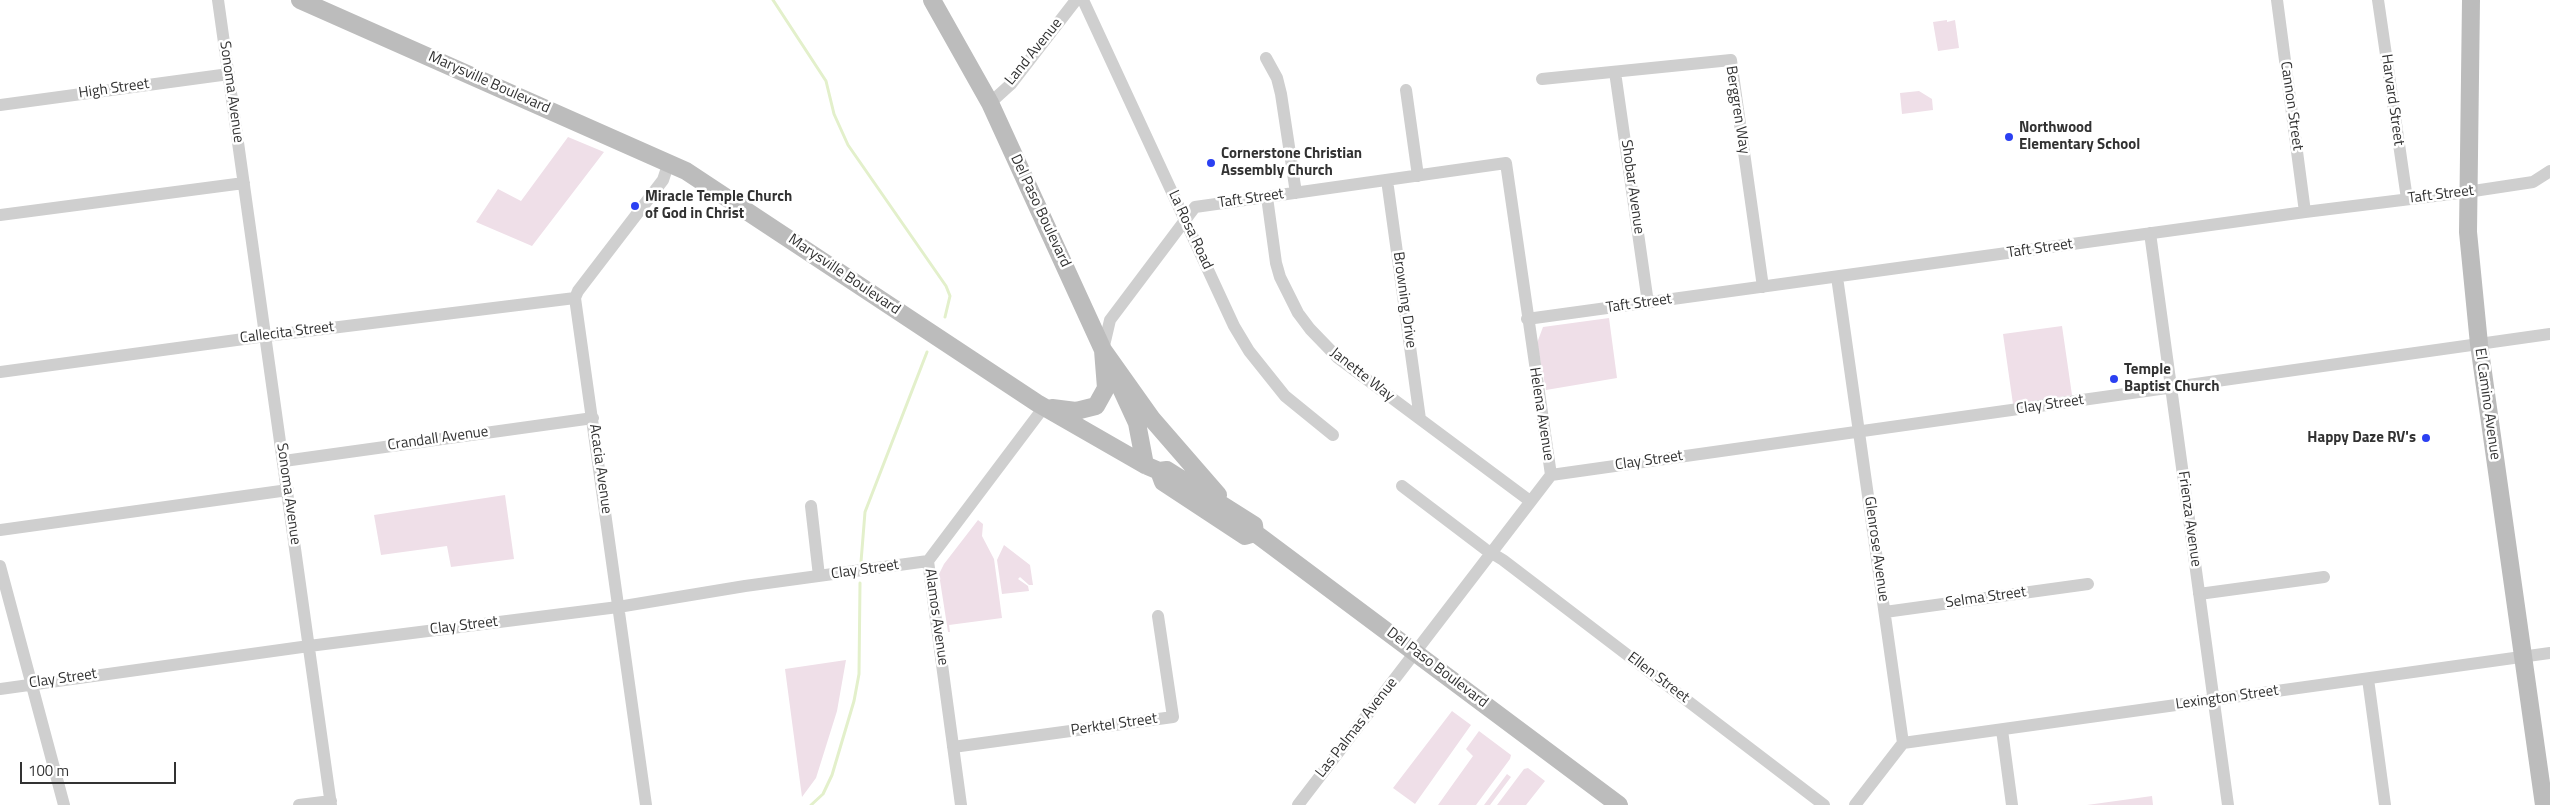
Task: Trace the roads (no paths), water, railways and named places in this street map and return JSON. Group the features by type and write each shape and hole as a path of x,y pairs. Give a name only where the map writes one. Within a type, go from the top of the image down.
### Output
{"main road":[{"name":"Marysville Boulevard","path":"300,0 669,162 725,196 1044,407 1152,468 1168,470 1254,525 1255,533 1245,536 1163,482 1152,468"},
{"name":"Del Paso Boulevard","path":"932,0 990,103 1103,350 1152,419 1237,515"},
{"name":"El Camino Avenue","path":"2471,0 2467,192 2468,232 2479,344 2544,805"},
{"path":"1044,407 1076,411 1096,406 1106,388 1103,350"},
{"path":"1103,350 1137,422 1152,468"},
{"path":"1152,419 1156,436 1152,468"},
{"name":"Del Paso Boulevard","path":"1255,533 1619,805"}],"street":[{"name":"Sonoma Avenue","path":"218,0 331,803"},
{"name":"Land Avenue","path":"990,103 1011,84 1076,0"},
{"name":"La Rosa Road","path":"1083,0 1234,326 1249,351 1285,396 1333,435"},
{"name":"Cannon Street","path":"2277,0 2306,212"},
{"name":"Harvard Street","path":"2378,0 2407,199"},
{"path":"1266,58 1277,78 1281,94 1296,193"},
{"name":"Berggren Way","path":"1542,79 1732,60 1763,287"},
{"name":"Shobar Avenue","path":"1616,72 1648,303"},
{"name":"High Street","path":"0,104 229,74"},
{"path":"1406,90 1418,176"},
{"path":"575,298 578,291 663,180 669,162"},
{"name":"Taft Street","path":"1103,350 1110,320 1195,207 1506,163"},
{"name":"Helena Avenue","path":"1416,652 1551,475 1527,320 1506,163"},
{"name":"Taft Street","path":"1527,320 2306,212 2467,192 2533,182 2550,171"},
{"name":"Browning Drive","path":"1387,180 1420,419"},
{"path":"0,215 244,183"},
{"name":"Janette Way","path":"1267,197 1276,263 1283,284 1298,313 1310,329 1338,358 1530,501"},
{"name":"Frienza Avenue","path":"2150,234 2228,805"},
{"name":"Glenrose Avenue","path":"1837,276 1903,743"},
{"name":"Callecita Street","path":"0,372 266,336 575,298"},
{"name":"Acacia Avenue","path":"575,298 646,805"},
{"name":"Clay Street","path":"1551,475 2550,334"},
{"name":"Alamos Avenue","path":"962,805 928,561 1044,407"},
{"name":"Crandall Avenue","path":"284,461 593,418"},
{"path":"1402,486 1485,549 1492,552"},
{"path":"0,530 288,490"},
{"path":"812,506 819,576"},
{"name":"Ellen Street","path":"1492,552 1824,805"},
{"name":"Clay Street","path":"0,689 309,646 618,607 928,561"},
{"path":"0,566 64,805"},
{"path":"2199,594 2324,577"},
{"name":"Selma Street","path":"1885,612 2088,584"},
{"name":"Perktel Street","path":"953,747 1173,717 1158,616"},
{"name":"Las Palmas Avenue","path":"1298,805 1416,652"},
{"name":"Lexington Street","path":"1903,743 2550,653"},
{"path":"2368,678 2385,805"},
{"path":"2002,730 2012,805"},
{"path":"1855,805 1903,743"},
{"path":"299,805 331,803"}],"waterway":[{"path":"773,0 826,81 834,114 848,145 946,286 950,296 945,317"},
{"path":"861,562 865,512 927,352"},
{"path":"811,805 823,794 832,775 854,701 859,674 860,583"}],"place":[{"name":"Northwood Elementary School","path":"2009,137"},
{"name":"Cornerstone Christian Assembly Church","path":"1211,163"},
{"name":"Miracle Temple Church of God in Christ","path":"635,206"},
{"name":"Temple Baptist Church","path":"2114,379"},
{"name":"Happy Daze RV's","path":"2426,438"}]}
